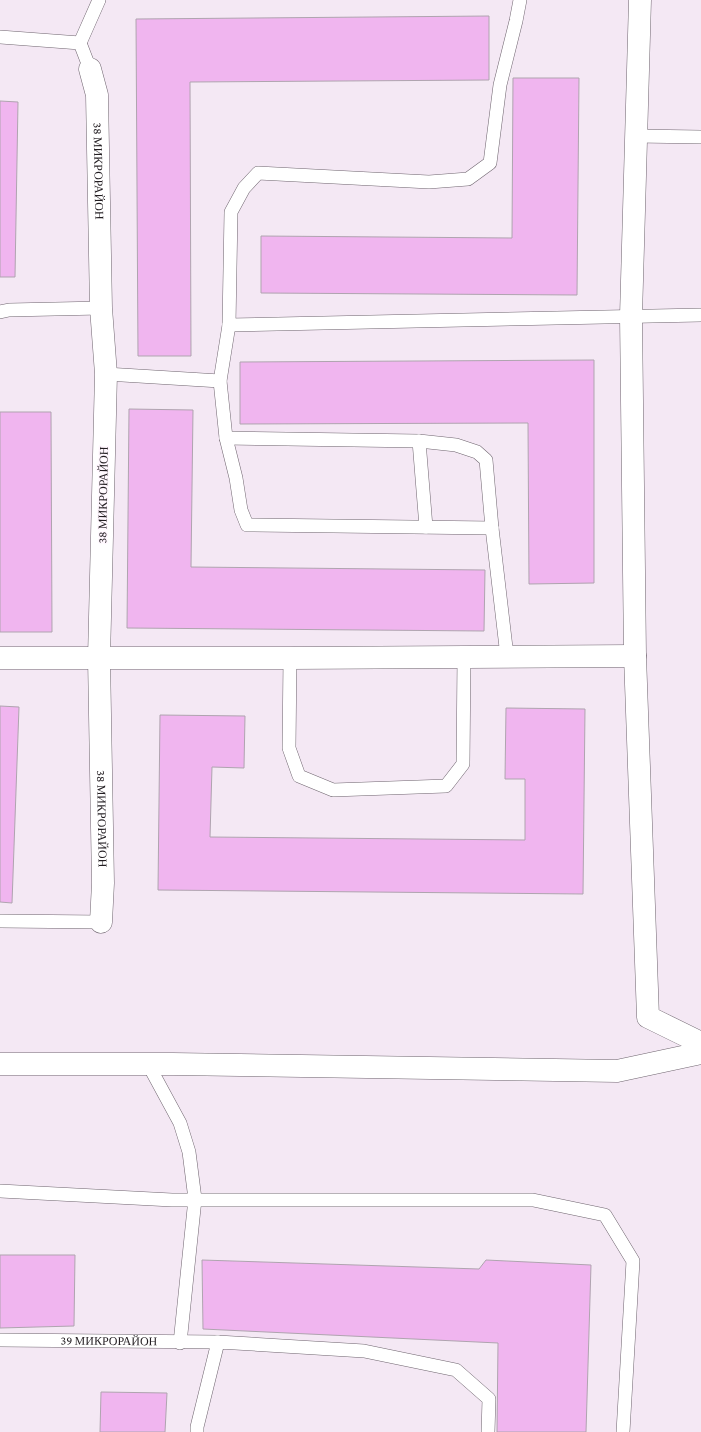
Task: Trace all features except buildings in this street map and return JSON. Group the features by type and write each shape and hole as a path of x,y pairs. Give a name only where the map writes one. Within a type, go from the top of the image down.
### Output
{"street":[{"path":"640,0 631,316 635,656 648,1017 701,1043"},
{"name":"38 МИКРОРАЙОН","path":"90,69 97,95 101,308 106,374 99,658 103,883 101,922"},
{"path":"0,658 635,656"},
{"path":"0,1064 148,1064 617,1071 701,1053"}],"lane":[{"path":"90,69 80,43 99,0"},
{"path":"492,528 247,525 241,510 236,478 226,438 220,381 228,325 231,212 244,188 258,173 429,182 468,179 490,163 500,85 520,0"},
{"path":"0,37 80,43"},
{"path":"636,136 701,137"},
{"path":"0,312 9,310 101,308"},
{"path":"228,325 701,314"},
{"path":"106,374 220,381"},
{"path":"226,438 419,441 456,445 477,452 486,460 492,528 507,656"},
{"path":"419,441 426,527"},
{"path":"290,658 290,748 296,769 299,776 333,790 446,786 463,764 464,657"},
{"path":"0,921 101,922"},
{"path":"148,1064 180,1123 188,1152 195,1199 180,1343"},
{"path":"0,1191 164,1199 533,1200 604,1214 633,1261 623,1432"},
{"name":"39 МИКРОРАЙОН","path":"0,1340 180,1343 218,1342 364,1351 456,1370 489,1399 488,1432"},
{"path":"197,1432 218,1342"}]}
